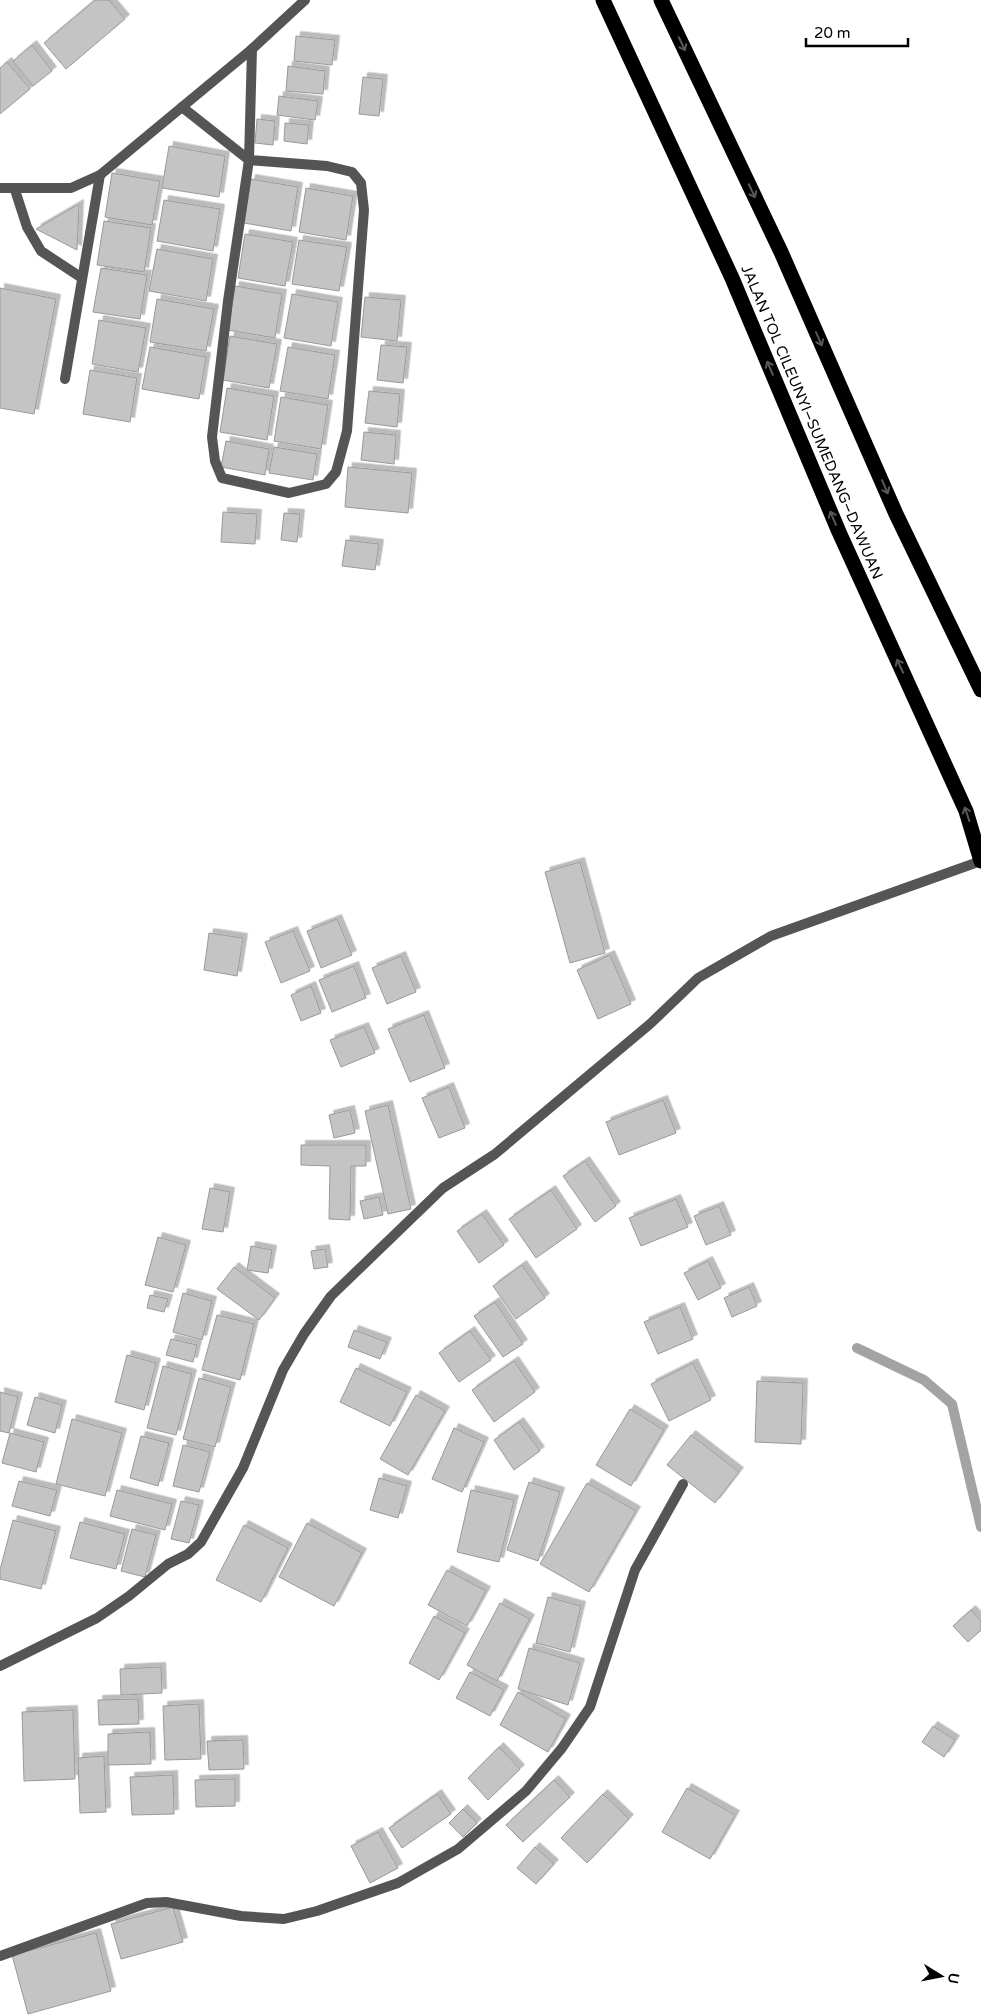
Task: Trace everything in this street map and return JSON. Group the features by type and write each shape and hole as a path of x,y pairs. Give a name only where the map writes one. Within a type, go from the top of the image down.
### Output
{"highway":[{"name":"JALAN TOL CILEUNYI–SUMEDANG–DAWUAN","path":"603,0 732,278 839,532 966,811 981,861"},
{"path":"661,0 781,252 896,514 981,690"}],"street":[{"path":"0,188 15,190 71,188 100,175 252,48 305,0"},
{"path":"182,107 249,160 327,166 352,172 361,183 364,210 347,431 336,472 326,484 289,493 222,478 214,461 212,437 228,301 249,160 252,48"},
{"path":"66,379 100,175"},
{"path":"15,190 27,227 41,251 82,278"},
{"path":"0,1666 97,1618 129,1596 168,1564 188,1554 201,1542 244,1468 283,1370 304,1334 331,1296 442,1188 495,1154 650,1024 698,978 771,936 981,861"},
{"path":"0,1956 147,1903 166,1902 241,1916 284,1919 309,1913 398,1883 458,1849 526,1791 562,1748 590,1707 635,1570 683,1484"}],"building":[{"path":"95,0 109,0 125,19 66,69 44,43"},
{"path":"296,36 335,40 332,65 294,61"},
{"path":"32,45 52,71 33,86 13,61"},
{"path":"7,62 30,89 0,114 0,68"},
{"path":"288,66 325,71 323,94 286,91"},
{"path":"363,77 383,79 379,116 359,114"},
{"path":"279,96 318,101 315,120 277,115"},
{"path":"257,119 275,121 273,145 255,143"},
{"path":"285,123 309,125 307,144 284,141"},
{"path":"169,146 225,156 219,197 162,188"},
{"path":"112,173 160,181 152,225 105,217"},
{"path":"251,179 298,187 291,231 244,223"},
{"path":"306,188 353,196 346,240 299,232"},
{"path":"164,200 220,209 213,251 157,241"},
{"path":"79,204 77,250 36,229"},
{"path":"104,221 151,228 144,272 97,265"},
{"path":"245,234 293,242 285,286 238,278"},
{"path":"299,240 347,247 339,291 292,284"},
{"path":"157,249 213,259 206,301 149,291"},
{"path":"101,268 147,275 140,319 93,312"},
{"path":"235,286 282,294 275,338 228,330"},
{"path":"0,288 56,299 34,414 0,408"},
{"path":"292,294 338,302 331,346 284,338"},
{"path":"365,297 401,300 397,341 361,337"},
{"path":"157,299 214,309 206,351 150,342"},
{"path":"99,320 146,328 138,372 92,364"},
{"path":"230,336 277,344 269,388 223,380"},
{"path":"381,345 407,347 403,383 377,380"},
{"path":"150,347 206,357 199,399 142,389"},
{"path":"288,347 335,355 328,399 280,391"},
{"path":"90,370 137,378 130,422 83,414"},
{"path":"227,388 274,396 267,440 220,432"},
{"path":"369,391 400,394 397,427 365,423"},
{"path":"281,397 328,405 321,449 274,441"},
{"path":"364,432 396,435 394,464 361,460"},
{"path":"226,441 269,449 265,475 221,467"},
{"path":"274,447 317,454 313,480 269,473"},
{"path":"348,467 412,473 408,513 345,507"},
{"path":"223,512 257,514 255,544 221,542"},
{"path":"284,513 300,514 297,542 281,540"},
{"path":"346,540 379,544 375,570 342,566"},
{"path":"580,862 605,953 570,963 545,872"},
{"path":"337,919 352,955 321,968 307,931"},
{"path":"293,931 310,971 281,983 265,942"},
{"path":"209,933 243,938 237,976 204,970"},
{"path":"610,955 631,1004 598,1019 577,970"},
{"path":"401,956 416,992 387,1004 372,968"},
{"path":"354,966 366,998 332,1012 319,980"},
{"path":"311,986 321,1013 301,1021 291,995"},
{"path":"424,1015 445,1068 410,1082 388,1029"},
{"path":"364,1027 375,1053 341,1067 330,1040"},
{"path":"449,1087 465,1128 439,1138 422,1098"},
{"path":"663,1100 676,1133 619,1155 606,1122"},
{"path":"388,1105 411,1209 388,1214 365,1111"},
{"path":"350,1110 355,1133 334,1138 329,1115"},
{"path":"301,1145 366,1145 366,1166 351,1166 350,1220 329,1219 330,1166 301,1165"},
{"path":"585,1161 616,1206 595,1222 563,1176"},
{"path":"210,1188 230,1192 223,1232 202,1229"},
{"path":"551,1190 577,1229 536,1258 509,1219"},
{"path":"379,1197 383,1215 364,1219 360,1201"},
{"path":"676,1199 688,1227 641,1246 629,1218"},
{"path":"719,1206 731,1235 706,1245 694,1216"},
{"path":"482,1214 504,1245 479,1263 457,1231"},
{"path":"158,1237 186,1245 173,1292 145,1285"},
{"path":"251,1246 272,1250 268,1273 247,1270"},
{"path":"325,1249 328,1267 314,1269 311,1251"},
{"path":"708,1261 721,1288 698,1300 684,1273"},
{"path":"522,1265 545,1298 516,1319 493,1286"},
{"path":"234,1267 275,1298 259,1320 217,1289"},
{"path":"749,1287 757,1306 732,1317 724,1298"},
{"path":"183,1293 212,1301 202,1340 173,1332"},
{"path":"150,1295 168,1299 164,1312 147,1308"},
{"path":"495,1302 523,1344 503,1357 474,1316"},
{"path":"680,1307 693,1339 658,1354 644,1322"},
{"path":"217,1315 254,1324 240,1380 202,1370"},
{"path":"354,1330 387,1342 380,1359 348,1347"},
{"path":"470,1331 491,1360 459,1382 439,1353"},
{"path":"171,1339 197,1345 193,1362 166,1355"},
{"path":"127,1355 156,1363 144,1410 115,1402"},
{"path":"514,1361 535,1392 494,1422 472,1390"},
{"path":"693,1363 711,1400 669,1421 651,1384"},
{"path":"163,1366 192,1374 176,1435 147,1428"},
{"path":"356,1368 407,1392 390,1426 340,1402"},
{"path":"199,1378 231,1387 215,1447 183,1439"},
{"path":"757,1381 803,1383 801,1444 755,1442"},
{"path":"0,1392 18,1397 9,1433 0,1431"},
{"path":"416,1395 445,1411 408,1475 380,1459"},
{"path":"35,1397 62,1405 55,1433 27,1425"},
{"path":"630,1409 664,1430 631,1486 596,1465"},
{"path":"72,1419 122,1433 105,1496 56,1484"},
{"path":"519,1422 540,1451 514,1470 494,1440"},
{"path":"454,1428 484,1442 462,1492 432,1479"},
{"path":"10,1433 44,1442 36,1472 2,1463"},
{"path":"691,1435 739,1472 715,1503 667,1465"},
{"path":"141,1436 169,1443 158,1486 130,1478"},
{"path":"183,1445 210,1452 199,1492 173,1486"},
{"path":"379,1478 407,1486 398,1518 370,1510"},
{"path":"19,1481 57,1490 50,1516 12,1506"},
{"path":"529,1482 560,1492 538,1561 507,1550"},
{"path":"587,1483 636,1511 589,1592 540,1564"},
{"path":"117,1490 172,1504 165,1530 110,1516"},
{"path":"471,1490 514,1500 499,1562 457,1552"},
{"path":"181,1501 199,1505 189,1543 171,1539"},
{"path":"13,1520 56,1531 41,1589 0,1579 0,1570"},
{"path":"80,1522 125,1534 116,1569 70,1558"},
{"path":"307,1523 362,1553 334,1606 279,1577"},
{"path":"244,1525 288,1548 261,1602 216,1580"},
{"path":"132,1529 156,1535 145,1577 121,1571"},
{"path":"447,1570 486,1591 467,1626 428,1605"},
{"path":"548,1597 581,1606 570,1652 536,1643"},
{"path":"500,1603 530,1619 497,1681 467,1665"},
{"path":"971,1610 981,1621 981,1630 968,1642 953,1626"},
{"path":"434,1616 465,1633 439,1680 409,1663"},
{"path":"529,1648 580,1663 568,1705 518,1689"},
{"path":"161,1667 162,1693 121,1695 120,1669"},
{"path":"470,1672 504,1690 490,1716 456,1698"},
{"path":"518,1692 566,1719 548,1752 500,1725"},
{"path":"138,1699 139,1724 99,1725 98,1700"},
{"path":"199,1704 201,1759 165,1760 163,1706"},
{"path":"73,1710 75,1779 24,1781 22,1712"},
{"path":"933,1726 955,1740 944,1757 922,1742"},
{"path":"150,1732 151,1764 108,1765 108,1734"},
{"path":"243,1740 244,1769 209,1770 207,1741"},
{"path":"499,1747 520,1769 488,1800 468,1778"},
{"path":"104,1756 106,1812 80,1813 78,1758"},
{"path":"173,1775 174,1814 132,1815 130,1777"},
{"path":"235,1779 235,1806 196,1807 195,1780"},
{"path":"554,1780 570,1797 523,1842 506,1825"},
{"path":"687,1788 735,1815 710,1859 662,1832"},
{"path":"437,1794 451,1814 402,1848 389,1828"},
{"path":"603,1794 629,1819 587,1863 561,1838"},
{"path":"463,1809 477,1823 463,1837 449,1823"},
{"path":"378,1832 398,1868 370,1883 351,1846"},
{"path":"535,1847 554,1864 536,1884 517,1868"},
{"path":"173,1907 183,1942 121,1959 111,1924"},
{"path":"96,1933 111,1991 28,2014 12,1955"}],"waterway":[{"path":"857,1348 924,1380 952,1404 981,1527"}]}
